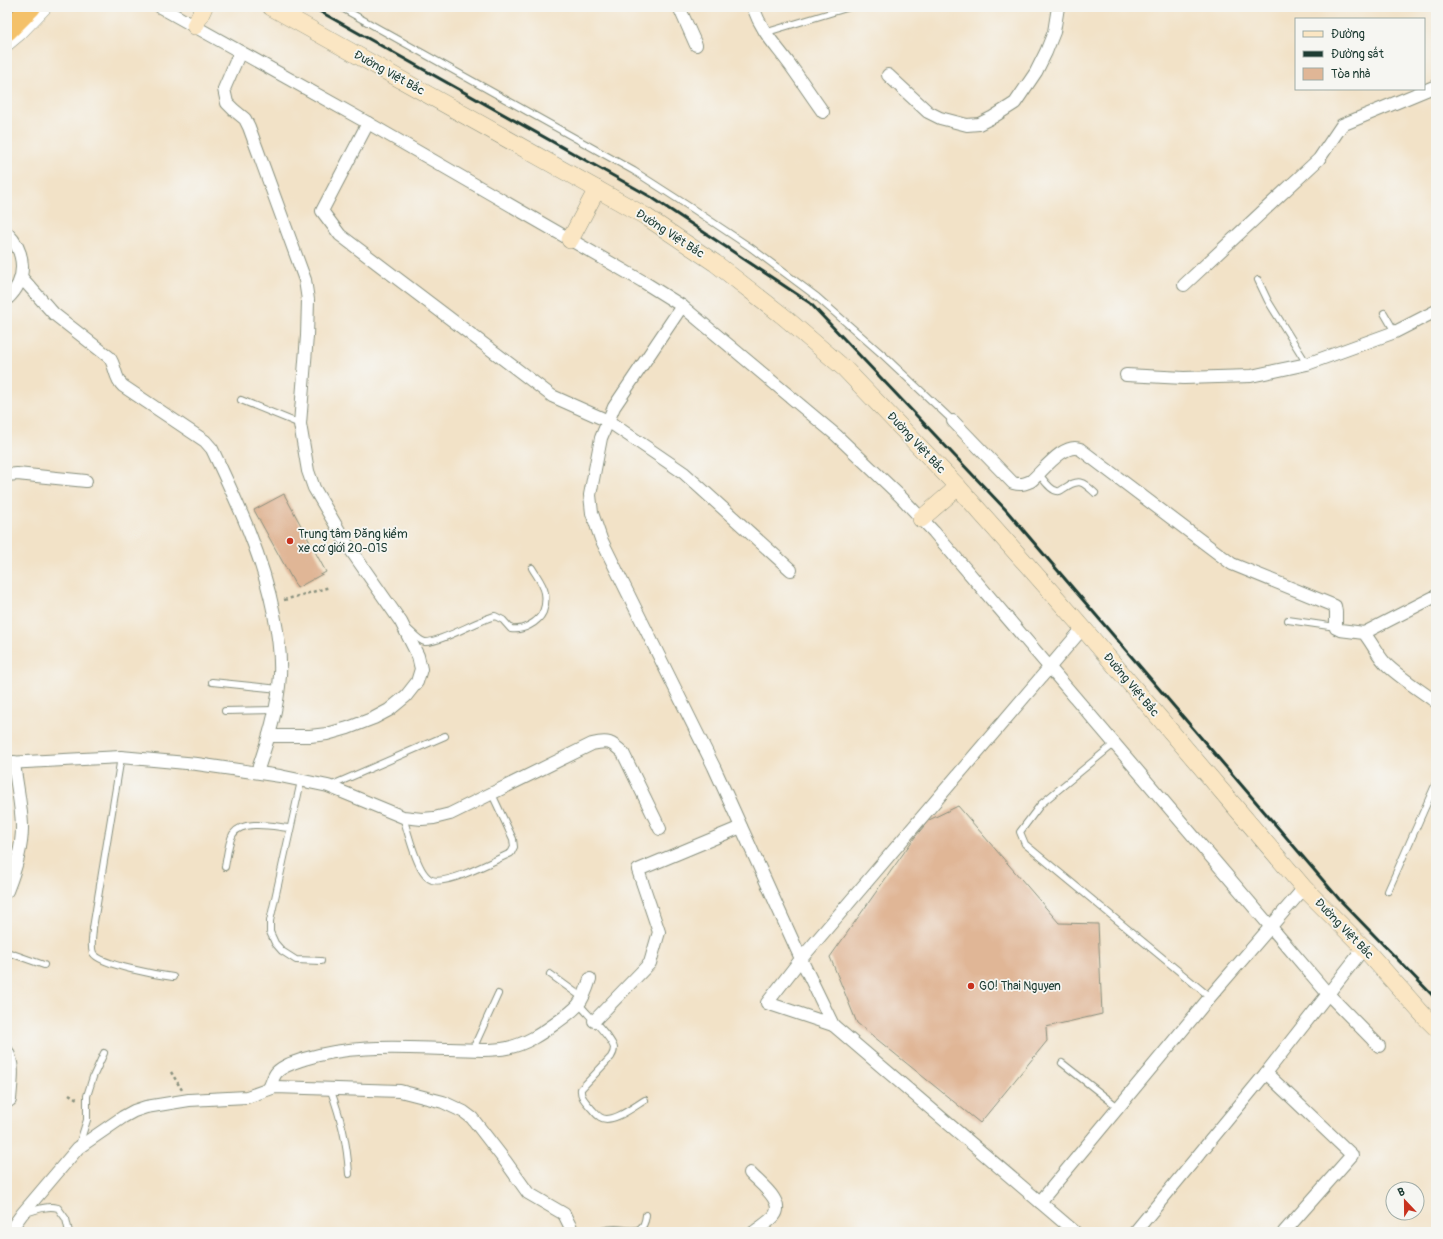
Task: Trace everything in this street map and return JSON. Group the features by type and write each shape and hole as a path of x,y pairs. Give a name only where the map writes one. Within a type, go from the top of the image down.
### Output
{"highway":[{"path":"7,16 17,7"},
{"path":"7,31 31,7"}],"main road":[{"path":"195,26 204,7"},
{"name":"Đường Việt Bắc","path":"271,7 645,216 715,263 783,316 845,369 958,488 1083,628 1304,888 1364,948 1436,1028"},
{"path":"570,240 597,189"},
{"path":"921,519 958,488"}],"street":[{"path":"7,43 19,33 44,7"},
{"path":"160,7 368,123 642,281 682,306 836,435 900,496 921,519 1050,667 1328,994 1379,1046"},
{"path":"679,7 696,45"},
{"path":"753,7 764,33 792,68 822,112"},
{"path":"888,75 928,112 940,118 967,125 979,124 1015,103 1036,72 1054,32 1058,7"},
{"path":"240,52 224,89 227,103 245,119 249,127 305,280 308,300 300,424 308,471 314,488 348,546 401,622 418,656 421,669 417,682 406,696 389,710 374,718 327,734 310,736 270,736"},
{"path":"1184,285 1319,159 1342,124 1436,86"},
{"path":"368,123 322,211 340,235 552,396 608,421 684,473 791,570"},
{"path":"7,233 17,245 23,266 17,287 7,299"},
{"path":"21,277 54,314 109,357 119,383 205,441 212,449 240,506 259,557 272,603 278,636 280,673 279,689 270,736 257,772"},
{"path":"682,306 614,407 601,438 590,495 592,514 601,539 714,767 801,959 833,1025"},
{"path":"1126,375 1184,378 1251,376 1307,364 1395,332 1436,311"},
{"path":"953,421 1013,483 1021,485 1025,484 1038,474 1067,449 1076,447 1080,449 1232,564 1334,606 1336,612 1336,627 1340,630 1364,634 1436,596"},
{"path":"7,475 17,474 86,481"},
{"path":"1075,1232 833,1025 767,1003 801,959 1083,628"},
{"path":"1364,634 1370,641 1377,654 1388,666 1436,702"},
{"path":"7,891 21,847 22,827 10,763 121,758 197,764 257,772 328,786 403,817 422,819 445,816 592,744 604,741 614,744 623,753 660,829"},
{"path":"594,1021 650,962 659,932 638,870 741,826"},
{"path":"1040,1202 1210,997 1304,888"},
{"path":"1135,1232 1266,1073 1364,948"},
{"path":"269,1088 275,1075 285,1066 312,1056 341,1050 382,1047 494,1050 520,1044 545,1031 581,1002 590,979"},
{"path":"7,1051 12,1068 10,1100 7,1102"},
{"path":"1266,1073 1352,1155 1284,1232"},
{"path":"9,1232 22,1214 78,1148 134,1111 146,1107 189,1100 254,1096 269,1088 276,1087 400,1091 442,1102 464,1112 472,1118 506,1162 524,1189 528,1193 564,1214 573,1232"},
{"path":"750,1173 776,1200 777,1208 775,1215 754,1232"}],"lane":[{"path":"340,7 634,172 750,247 817,297 884,356 953,421"},
{"path":"764,33 850,7"},
{"path":"1258,280 1268,301 1307,364"},
{"path":"1384,313 1395,332"},
{"path":"241,400 300,424"},
{"path":"1038,474 1051,488 1056,491 1060,491 1070,484 1080,481 1095,493"},
{"path":"401,622 425,642 442,638 495,616 503,620 511,629 520,630 531,625 542,613 544,607 545,592 532,568"},
{"path":"1288,620 1336,627"},
{"path":"212,682 279,689"},
{"path":"225,711 275,710"},
{"path":"328,786 445,736"},
{"path":"1114,744 1041,804 1020,832 1025,844 1210,997"},
{"path":"121,758 93,928 93,952 97,958 107,962 173,977"},
{"path":"301,781 270,921 270,932 274,943 282,951 296,960 321,961"},
{"path":"1388,891 1436,783"},
{"path":"403,817 418,864 424,873 432,880 457,877 511,853 514,847 512,838 492,794"},
{"path":"225,867 231,839 234,832 242,827 254,825 290,828"},
{"path":"7,952 44,964"},
{"path":"550,974 581,1002 612,1043 614,1052 581,1089 583,1099 599,1117 604,1120 616,1117 645,1100"},
{"path":"473,1049 498,994"},
{"path":"78,1148 87,1120 87,1096 93,1077 104,1053"},
{"path":"1062,1063 1118,1107"},
{"path":"330,1088 346,1139 349,1174"},
{"path":"22,1214 46,1208 58,1208 66,1219 69,1232"},
{"path":"596,1232 614,1229 637,1231 642,1228 645,1223 646,1215"}],"path":[{"path":"272,603 330,587"},
{"path":"170,1072 189,1100"}],"building":[{"name":"Trung tâm Đăng kiểm xe cơ giới 20-01S","path":"284,494 326,572 297,588 254,510"},
{"name":"GO! Thai Nguyen","path":"958,806 1059,923 1098,924 1102,1014 1046,1027 1047,1041 980,1123 857,1023 830,957 915,837 929,820"}],"railway":[{"path":"312,7 651,197 810,303 1006,510 1339,899 1436,999"}],"place":[{"name":"Trung tâm Đăng kiểm xe cơ giới 20-01S","path":"290,541"},
{"name":"GO! Thai Nguyen","path":"971,986"}]}
